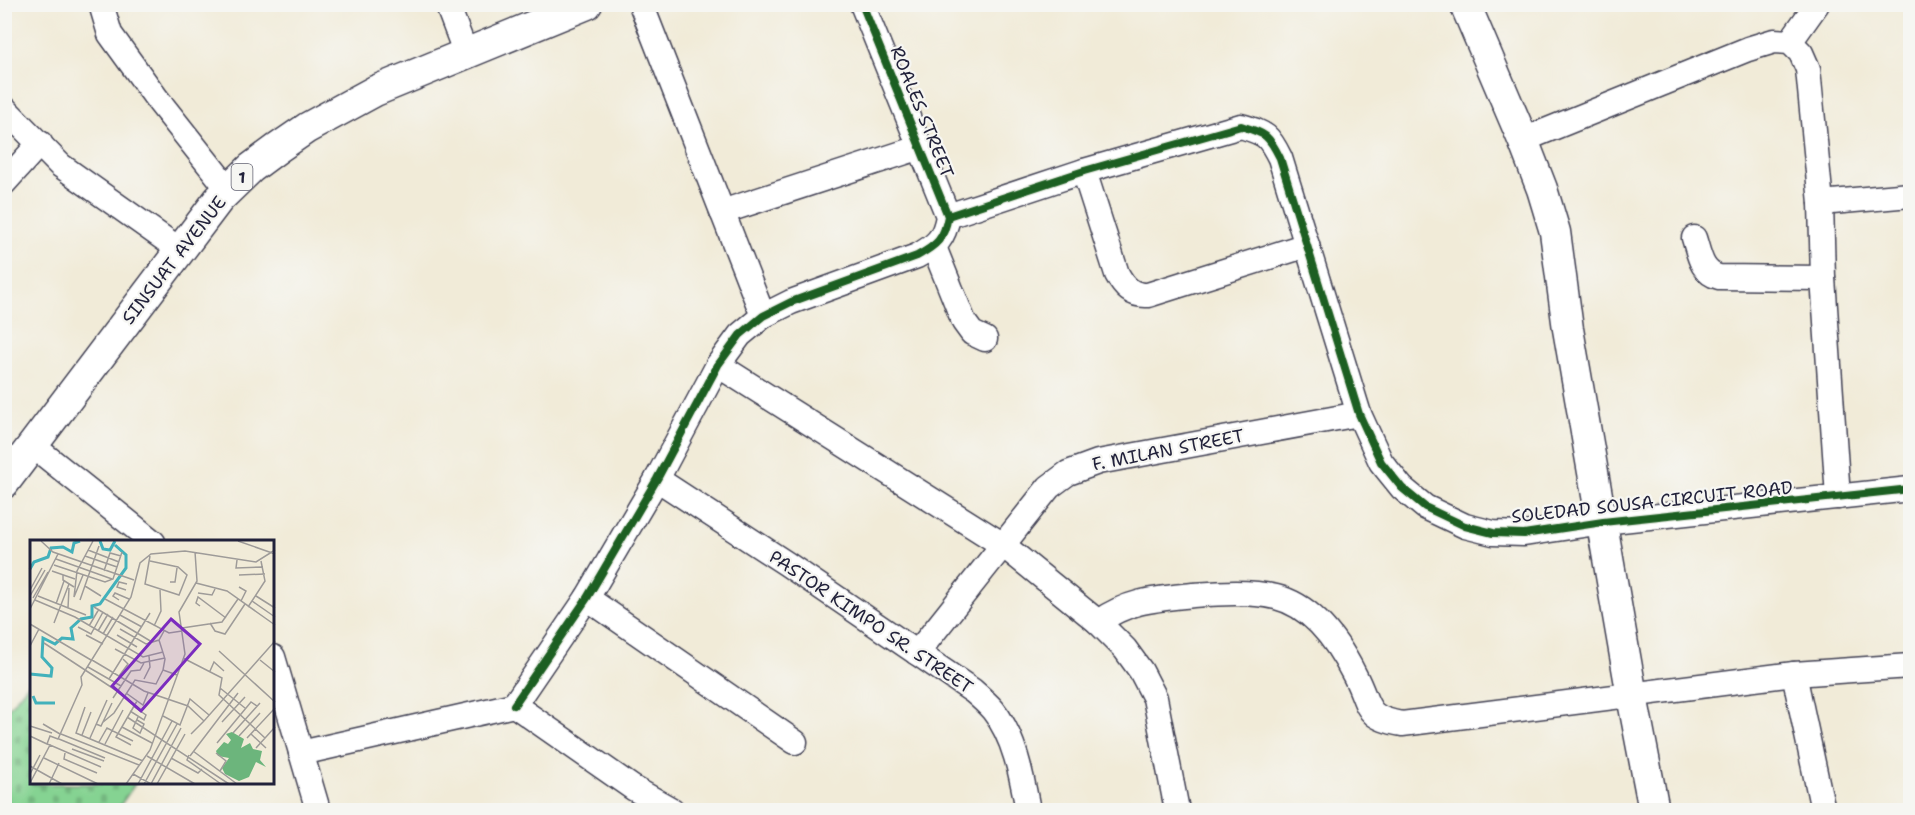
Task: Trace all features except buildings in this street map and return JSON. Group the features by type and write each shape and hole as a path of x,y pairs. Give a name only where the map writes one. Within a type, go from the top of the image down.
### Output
{"main road":[{"name":"SINSUAT AVENUE","path":"4,483 219,199 251,168 307,128 375,92 587,4"},
{"path":"1465,4 1523,140 1556,231 1568,328 1654,810"}],"street":[{"path":"101,4 110,34 157,99 229,190"},
{"path":"447,4 466,54"},
{"path":"641,4 763,316"},
{"name":"ROALES STREET","path":"862,4 921,147 964,322 972,333 986,339"},
{"path":"1790,42 1817,4"},
{"path":"1523,140 1774,41 1790,42 1801,53 1808,69 1821,203 1823,278 1838,497"},
{"path":"4,108 60,165 180,250"},
{"name":"SOLEDAD SOUSA CIRCUIT ROAD","path":"514,705 587,598 657,479 718,365 740,335 763,316 791,302 917,256 943,232 1084,171 1231,127 1240,126 1270,138 1280,158 1359,414 1381,462 1402,488 1425,507 1465,526 1493,533 1524,534 1603,522 1911,489"},
{"path":"4,183 40,143"},
{"path":"722,212 921,147"},
{"path":"1084,171 1117,274 1124,286 1141,296 1307,245"},
{"path":"1821,203 1911,195"},
{"path":"1694,238 1705,269 1711,275 1823,278"},
{"path":"718,365 1003,545 1098,622 1125,649 1141,671 1155,698 1177,810"},
{"name":"F. MILAN STREET","path":"917,653 1049,487 1068,473 1098,462 1359,414"},
{"path":"32,445 151,540"},
{"name":"PASTOR KIMPO SR. STREET","path":"657,479 787,564 973,691 994,712 1010,740 1021,772 1028,810"},
{"path":"1098,622 1127,605 1146,600 1228,592 1277,597 1303,610 1316,621 1343,654 1366,704 1377,718 1402,724 1794,674 1911,666"},
{"path":"587,598 795,742"},
{"path":"274,660 318,810"},
{"path":"1794,674 1822,810"},
{"path":"301,753 514,705 659,807"}],"green space":[{"path":"30,682 30,785 134,785 117,810 5,810 5,712"}],"cycle path":[{"path":"514,705 587,598 657,479 718,365 740,335 763,316 791,302 917,256 935,245 942,236 948,216 862,4"},
{"path":"948,216 1084,171 1241,126 1269,139 1280,158 1359,414 1381,462 1402,488 1425,507 1465,526 1493,533 1524,534 1603,522 1910,489"}]}
